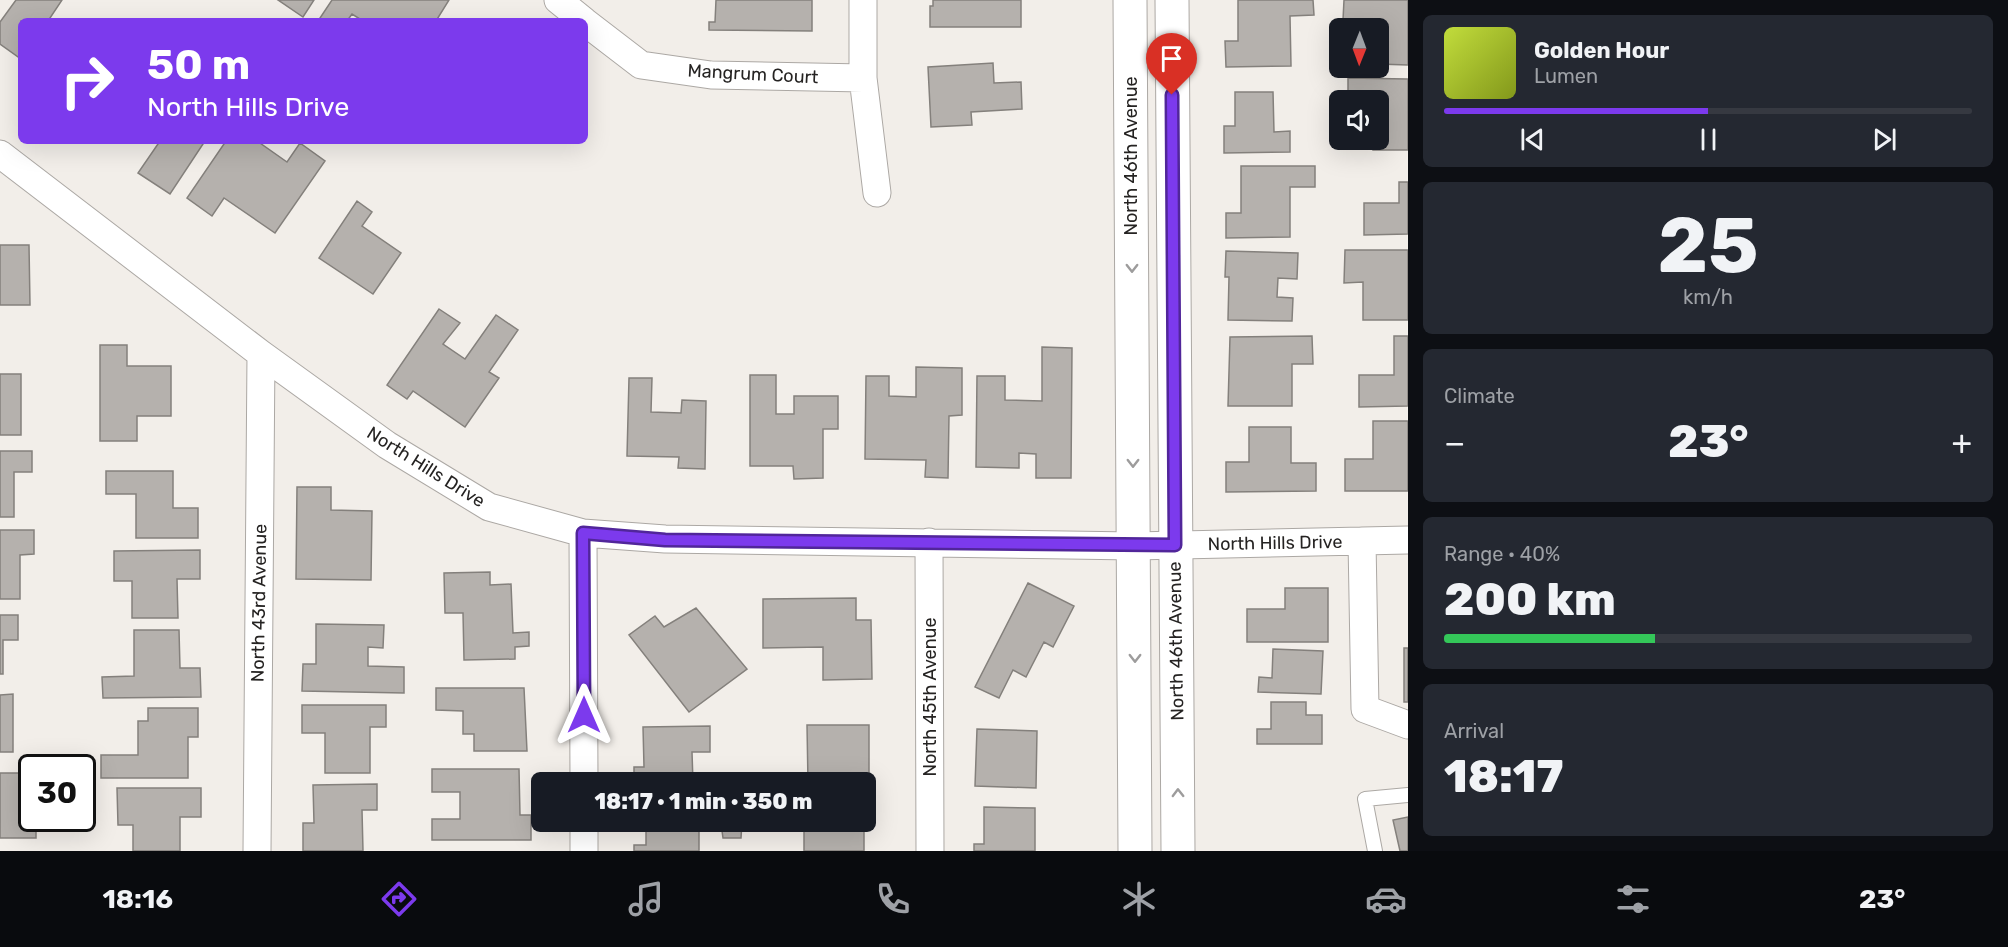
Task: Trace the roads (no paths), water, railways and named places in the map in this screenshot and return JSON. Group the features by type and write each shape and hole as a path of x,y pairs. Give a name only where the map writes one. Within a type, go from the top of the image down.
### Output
{"street":[{"name":"Mangrum Court","path":"558,0 581,18"},
{"path":"863,0 863,78 878,193"},
{"name":"North 46th Avenue","path":"1130,0 1135,851"},
{"name":"North 46th Avenue","path":"1172,0 1178,851"},
{"name":"Mangrum Court","path":"588,23 641,65 711,75 863,78"},
{"name":"North Hills Drive","path":"0,154 261,354 387,445 489,507 583,533 665,540 1134,546 1408,540"},
{"name":"North 43rd Avenue","path":"257,851 261,354"},
{"path":"583,533 584,772"},
{"path":"1362,541 1365,709 1408,725"},
{"name":"North 45th Avenue","path":"929,542 930,851"},
{"path":"584,832 584,851"}],"lane":[{"path":"1375,851 1365,799 1408,795"}]}
